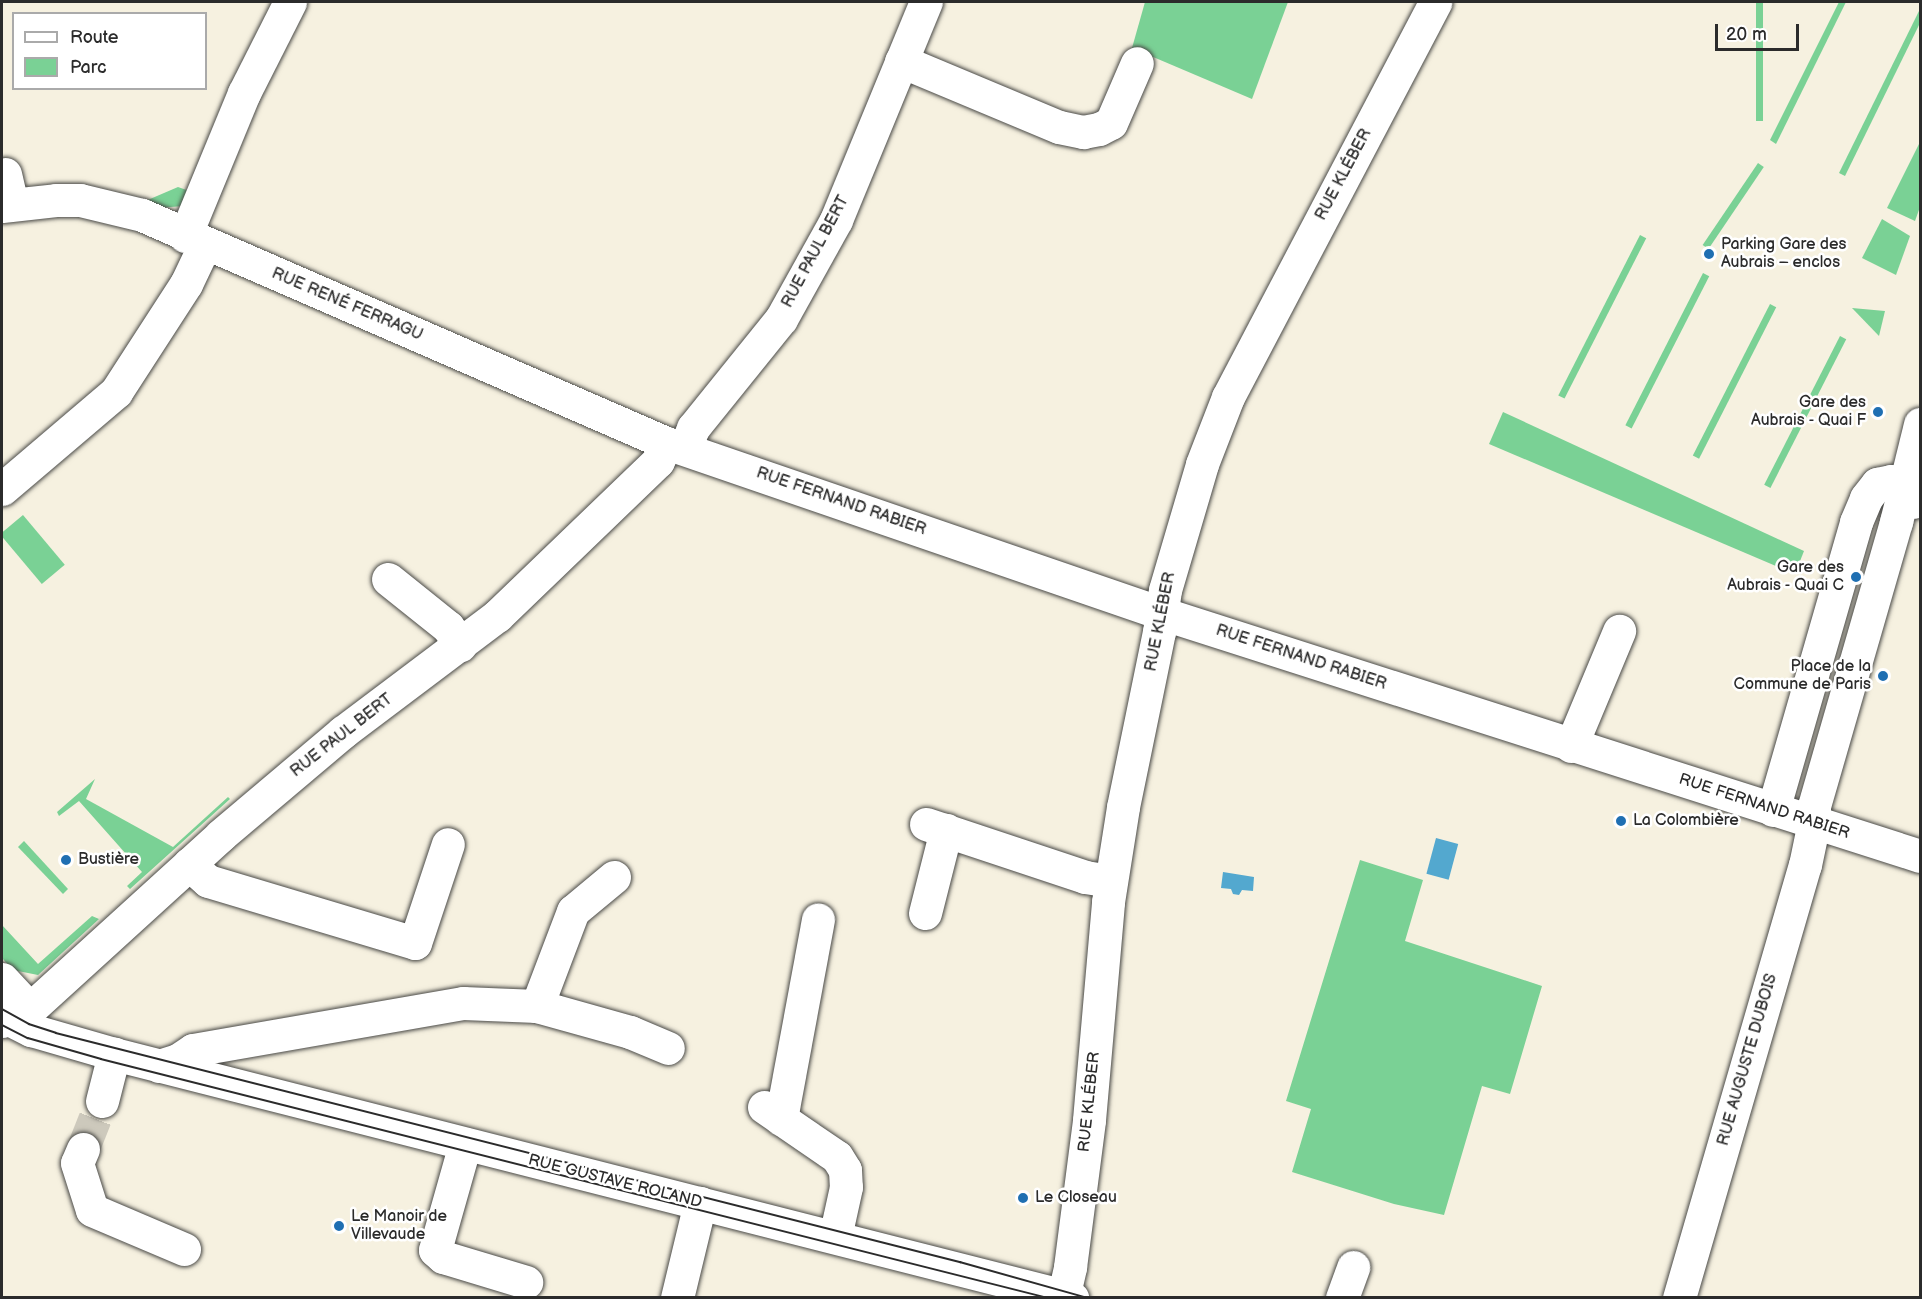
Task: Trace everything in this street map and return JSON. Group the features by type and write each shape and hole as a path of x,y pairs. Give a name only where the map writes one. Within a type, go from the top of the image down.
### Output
{"street":[{"path":"2,489 108,400 124,383 186,284 195,240 244,93 290,2"},
{"name":"RUE PAUL BERT","path":"13,1016 344,732 497,616 693,428 781,319 836,220 926,2"},
{"name":"RUE KLÉBER","path":"1066,1297 1089,1120 1111,881 1165,590 1202,464 1228,397 1435,2"},
{"path":"901,61 1059,127 1083,132 1100,129 1111,123 1137,63"},
{"name":"RUE RENÉ FERRAGU","path":"6,195 80,200 142,215 195,240 675,446"},
{"path":"1814,822 1814,806 1908,518 1905,485 1920,424"},
{"name":"RUE FERNAND RABIER","path":"675,446 1161,613 1920,856"},
{"path":"1773,810 1856,522 1866,498 1877,484 1891,481 1905,485"},
{"path":"388,579 448,627 460,645"},
{"path":"1571,746 1619,631"},
{"name":"RUE AUGUSTE DUBOIS","path":"1679,1298 1805,865 1814,822"},
{"path":"925,913 936,827 1085,877 1111,881"},
{"path":"189,864 208,881 415,943 448,844"},
{"path":"537,1006 573,911 614,877"},
{"path":"818,919 772,1112 837,1157 845,1170 846,1187 836,1238"},
{"path":"2,979 13,1016"},
{"path":"159,1066 178,1060 193,1050 463,1003 537,1006 630,1032 668,1047"},
{"name":"RUE GUSTAVE ROLAND","path":"13,1016 31,1030 114,1054 1066,1297"},
{"path":"102,1101 114,1054"},
{"path":"465,1144 435,1250 443,1257 526,1282"},
{"path":"83,1149 77,1163 93,1210 184,1249"},
{"path":"677,1298 700,1203"},
{"path":"1342,1298 1353,1267"}],"green space":[{"path":"1145,2 1288,2 1252,99 1132,48"},
{"path":"1756,2 1763,2 1763,121 1756,121"},
{"path":"1839,2 1846,2 1776,144 1770,140"},
{"path":"1920,9 1920,23 1845,176 1839,173"},
{"path":"1920,142 1920,207 1915,221 1887,208"},
{"path":"1758,163 1764,167 1708,249 1703,245"},
{"path":"178,187 195,193 184,206 157,208 143,202"},
{"path":"1882,219 1910,236 1896,275 1862,258"},
{"path":"1640,235 1646,238 1565,399 1558,395"},
{"path":"1703,273 1709,276 1632,429 1625,425"},
{"path":"1770,304 1776,307 1699,459 1693,455"},
{"path":"1852,308 1885,311 1879,336"},
{"path":"1840,336 1846,339 1770,488 1764,485"},
{"path":"1503,412 1804,551 1795,574 1489,444"},
{"path":"23,515 65,565 42,584 2,537 2,533"},
{"path":"95,779 86,799 173,847 228,797 230,799 130,889 127,886 142,872 79,801 59,816 57,812"},
{"path":"24,841 68,889 63,894 18,847"},
{"path":"1360,860 1423,880 1405,941 1542,986 1510,1094 1482,1086 1444,1215 1394,1204 1292,1172 1311,1109 1286,1101"},
{"path":"92,916 99,919 38,975 13,970 2,958 2,925 38,964"}],"water":[{"path":"1436,838 1458,844 1449,880 1426,874"},
{"path":"1223,872 1254,877 1253,891 1242,890 1239,895 1233,894 1231,889 1221,888"}],"tunnel":[{"path":"83,1149 102,1101"}],"tram line":[{"path":"2,1009 29,1024 56,1033 960,1262 1088,1298"},
{"path":"2,1025 28,1038 101,1059 1048,1298"}],"place":[{"name":"Parking Gare des Aubrais – enclos","path":"1709,254"},
{"name":"Gare des Aubrais - Quai F","path":"1878,412"},
{"name":"Gare des Aubrais - Quai C","path":"1856,577"},
{"name":"Place de la Commune de Paris","path":"1883,676"},
{"name":"La Colombière","path":"1621,821"},
{"name":"Bustière","path":"66,860"},
{"name":"Le Closeau","path":"1023,1198"},
{"name":"Le Manoir de Villevaude","path":"339,1226"}]}
